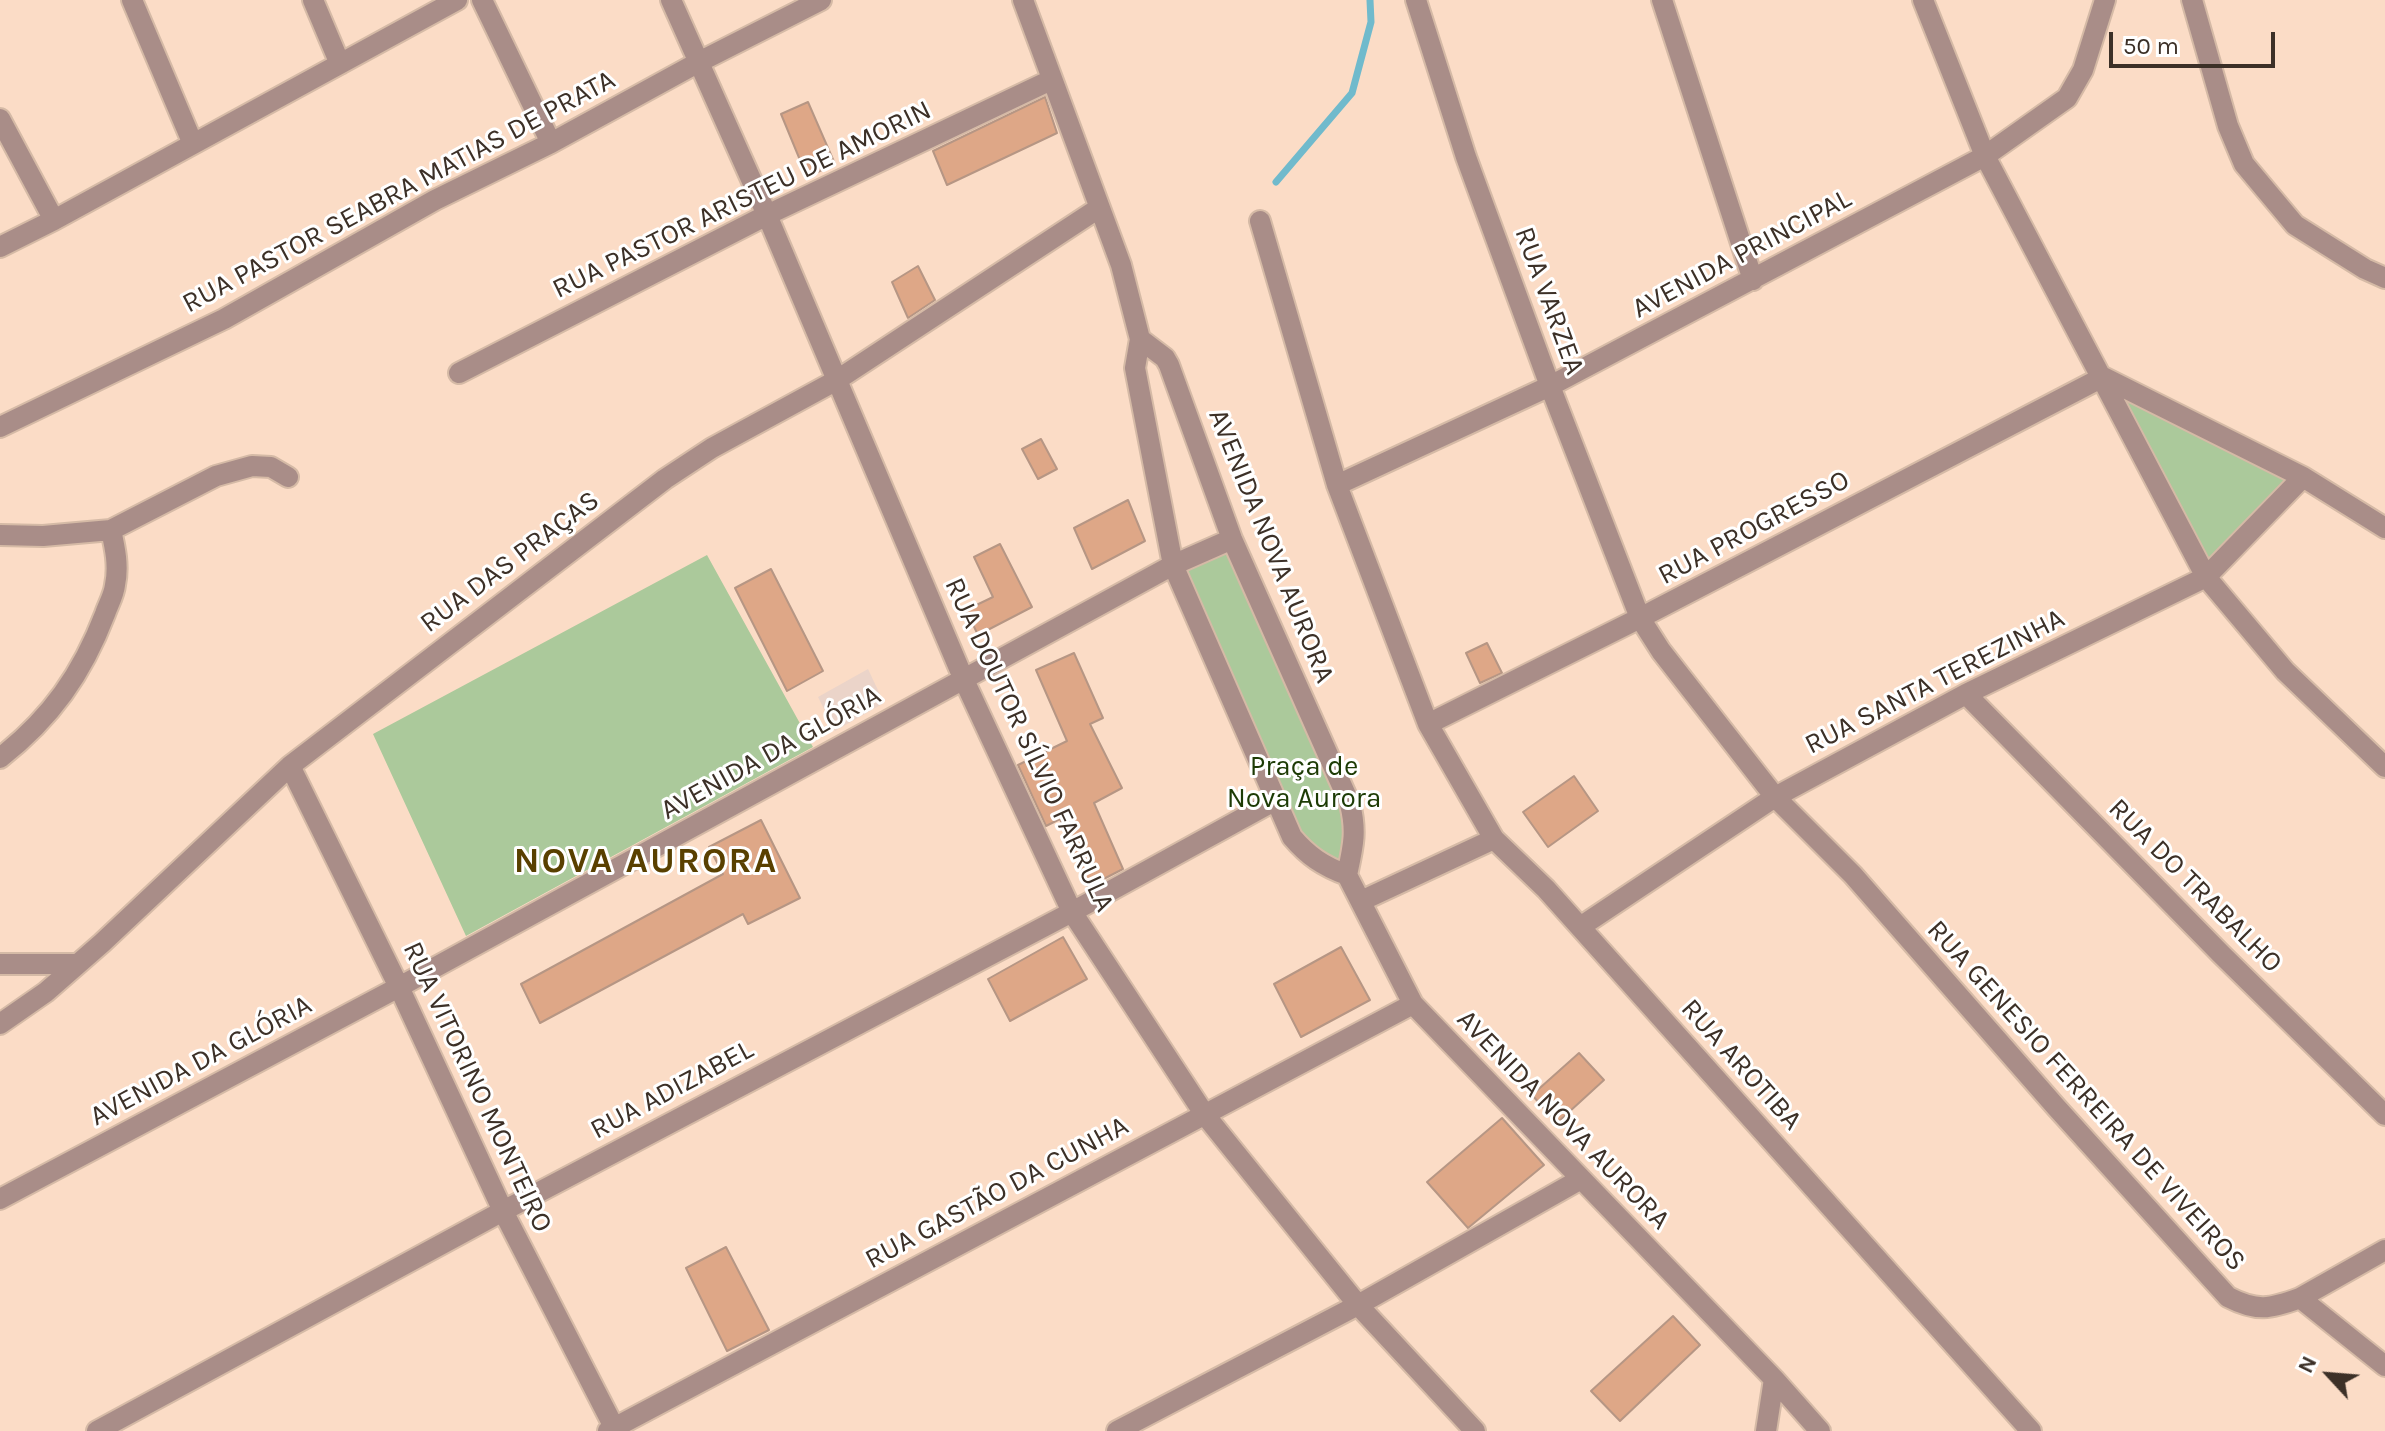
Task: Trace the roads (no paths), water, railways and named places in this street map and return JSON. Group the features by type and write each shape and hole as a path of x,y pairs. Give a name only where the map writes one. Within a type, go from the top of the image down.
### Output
{"street":[{"path":"132,0 193,144"},
{"path":"313,0 340,64"},
{"path":"0,247 457,0"},
{"path":"482,0 551,143"},
{"name":"RUA DOUTOR SÍLVIO FARRULA","path":"671,0 767,215 964,680 1072,912 1205,1115 1358,1305 1475,1431"},
{"name":"RUA PASTOR SEABRA MATIAS DE PRATA","path":"0,427 224,319 435,200 551,143 821,0"},
{"path":"1023,0 1121,265 1140,339 1135,368 1173,565 1292,837 1305,853 1323,866 1347,875"},
{"name":"RUA VARZEA","path":"1416,0 1466,157 1640,618 1661,651 1775,797"},
{"path":"1662,0 1753,280"},
{"path":"1923,0 1985,156 2206,577 2285,671 2385,767"},
{"name":"AVENIDA PRINCIPAL","path":"1337,485 1550,386 1985,156 2067,98 2083,70 2105,0"},
{"path":"2192,0 2224,114 2244,164 2295,225 2385,278"},
{"name":"RUA PASTOR ARISTEU DE AMORIN","path":"459,373 767,215 1051,80"},
{"path":"0,119 54,220"},
{"name":"RUA DAS PRAÇAS","path":"0,1024 46,992 290,766 665,479 712,448 837,380 1099,208"},
{"name":"RUA AROTIBA","path":"1260,221 1337,485 1428,724 1494,839 1546,889 2031,1431"},
{"name":"AVENIDA NOVA AURORA","path":"1140,339 1165,358 1169,365 1232,539 1350,804 1356,825 1347,875 1413,1004 1774,1379 1820,1431"},
{"path":"2103,377 2303,477 2385,528"},
{"name":"RUA PROGRESSO","path":"1428,724 1640,618 2103,377"},
{"path":"0,535 43,536 111,530 216,476 252,466 271,467 288,477"},
{"name":"RUA SANTA TEREZINHA","path":"1580,927 1775,797 1966,694 2206,577 2303,477"},
{"path":"0,758 32,733 71,684 95,641 115,586 117,558 111,530"},
{"name":"AVENIDA DA GLÓRIA","path":"0,1199 399,987 1173,565 1232,539"},
{"name":"RUA DO TRABALHO","path":"1966,694 2210,943 2385,1115"},
{"name":"RUA VITORINO MONTEIRO","path":"290,766 399,987 503,1211 613,1430"},
{"name":"RUA GENESIO FERREIRA DE VIVEIROS","path":"1775,797 1853,875 2066,1119 2228,1297 2249,1308 2275,1307 2300,1298 2385,1250"},
{"name":"RUA ADIZABEL","path":"97,1431 503,1211 1072,912 1274,801"},
{"path":"1361,901 1494,839"},
{"path":"0,964 75,964"},
{"name":"RUA GASTÃO DA CUNHA","path":"613,1430 1413,1004"},
{"path":"1117,1431 1358,1305 1581,1179"},
{"path":"2300,1298 2385,1366"},
{"path":"1766,1431 1774,1379"}],"waterway":[{"path":"1276,182 1352,93 1371,22 1370,0"}],"district":[{"name":"NOVA AURORA","path":"646,862"}],"park label":[{"name":"Praça de Nova Aurora","path":"1304,783"}]}
